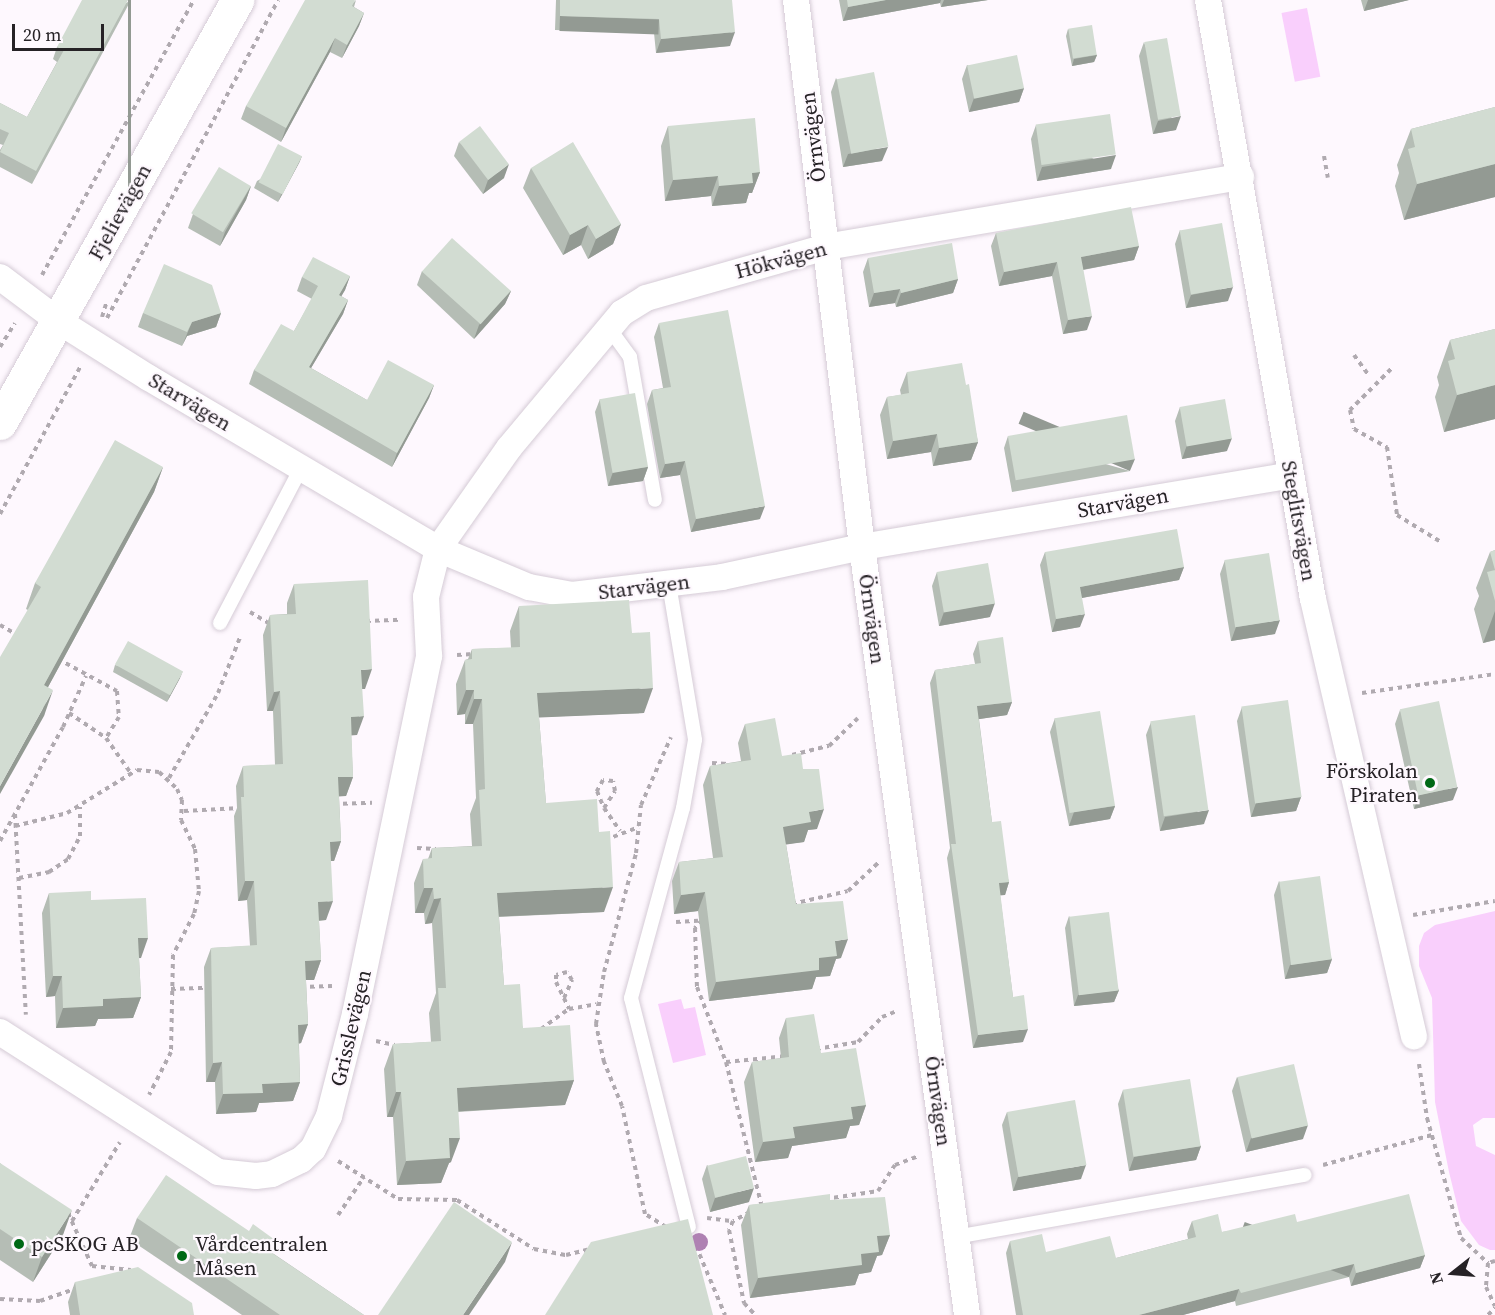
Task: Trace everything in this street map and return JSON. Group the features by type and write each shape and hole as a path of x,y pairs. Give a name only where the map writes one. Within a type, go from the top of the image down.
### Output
{"main road":[{"name":"Fjelievägen","path":"0,423 60,322 237,0"}],"street":[{"name":"Örnvägen","path":"796,0 862,548 967,1315"},
{"name":"Steglitsvägen","path":"1208,0 1241,177 1291,475 1334,697 1414,1037"},
{"name":"Hökvägen","path":"438,549 509,448 622,313 646,298 826,247 1241,177"},
{"name":"Starvägen","path":"0,277 28,300 93,343 438,549 529,587 572,595 669,584 862,548 1291,475"},
{"name":"Grisslevägen","path":"313,1149 337,1091 429,656 426,597 438,549"},
{"path":"0,1032 197,1161 235,1176 272,1174 301,1160 313,1149"}],"lane":[{"path":"609,328 630,357 655,500"},
{"path":"220,623 301,468"},
{"path":"669,584 690,697 695,740 683,808 631,999 686,1233"},
{"path":"956,1237 1305,1175"}],"path":[{"path":"0,347 194,0"},
{"path":"0,514 278,0"},
{"path":"1324,156 1328,178"},
{"path":"1354,355 1368,374"},
{"path":"1391,369 1350,410 1354,429 1387,447 1397,515 1441,542"},
{"path":"246,622 250,612"},
{"path":"356,622 411,619"},
{"path":"0,625 19,636"},
{"path":"272,625 282,625"},
{"path":"169,778 218,693 242,633"},
{"path":"48,653 117,691 120,699 116,726 106,738"},
{"path":"429,656 480,653"},
{"path":"1334,697 1495,674"},
{"path":"0,841 69,712 86,675"},
{"path":"785,756 830,746 851,720 884,708"},
{"path":"69,712 106,738 130,772"},
{"path":"691,761 736,764"},
{"path":"15,826 48,820 80,807 130,772 149,769 169,778 182,800 184,811 181,820 195,849 198,891 194,914 173,955 171,1052 159,1080 72,1221"},
{"path":"604,808 615,791 612,781 603,780 597,791 604,808 620,831"},
{"path":"327,804 384,802"},
{"path":"18,878 49,872 68,860 80,836 80,807"},
{"path":"184,811 250,807"},
{"path":"15,814 26,1028"},
{"path":"593,843 620,831 639,827"},
{"path":"413,848 442,849"},
{"path":"788,906 804,899 848,891 868,868 904,852"},
{"path":"1386,921 1495,901"},
{"path":"710,916 695,928 697,987 726,1062 762,1208"},
{"path":"564,998 572,980 567,972 556,975 564,998 569,1009"},
{"path":"296,987 336,986"},
{"path":"171,989 218,988"},
{"path":"537,1032 569,1009 597,1004"},
{"path":"808,1052 858,1042 889,1013 925,1006"},
{"path":"1414,1037 1432,1135 1461,1238 1488,1263"},
{"path":"372,1039 403,1046"},
{"path":"726,1062 791,1056"},
{"path":"1305,1175 1328,1162 1432,1135"},
{"path":"313,1149 330,1160 342,1161 398,1199 457,1200 534,1249 566,1255 601,1246"},
{"path":"819,1200 878,1191 894,1165 904,1159 945,1151"},
{"path":"338,1215 364,1177"},
{"path":"60,1204 72,1221 92,1266 132,1270 109,1277"},
{"path":"756,1315 744,1303 729,1230 733,1221 762,1208 773,1207"},
{"path":"657,1231 668,1228 686,1233 724,1315"},
{"path":"1488,1263 1495,1262"},
{"path":"1488,1263 1486,1287 1495,1307 1488,1315"},
{"path":"0,1299 40,1301 86,1285"}],"shaded area":[{"path":"1307,8 1320,77 1295,82 1281,13"},
{"path":"1495,911 1495,1118 1483,1118 1473,1125 1476,1146 1495,1155 1495,1250 1490,1250 1479,1245 1461,1221 1449,1172 1435,1102 1432,998 1419,966 1419,946 1424,933 1435,925"},
{"path":"681,999 684,1009 695,1007 706,1055 673,1063 658,1004"}],"building":[{"path":"82,0 128,0 36,171 0,152 9,133 0,129 0,103 27,117 64,50 57,47"},
{"path":"305,0 355,0 352,6 364,13 347,45 335,38 286,128 246,106"},
{"path":"560,0 732,0 735,32 661,39 659,19 560,16"},
{"path":"847,0 886,0 848,7"},
{"path":"1092,25 1097,55 1073,58 1068,29"},
{"path":"1167,38 1181,116 1158,120 1144,42"},
{"path":"1017,55 1024,88 974,99 967,66"},
{"path":"874,72 889,147 851,154 837,79"},
{"path":"1495,107 1495,164 1417,184 1408,149 1415,147 1411,129"},
{"path":"1110,114 1116,155 1041,165 1036,124"},
{"path":"755,118 760,172 752,173 753,183 719,186 718,176 673,180 668,126"},
{"path":"480,126 509,164 488,180 459,142"},
{"path":"573,142 621,224 596,239 588,225 570,235 531,168"},
{"path":"278,144 302,156 283,195 258,182"},
{"path":"219,167 251,186 223,232 191,213"},
{"path":"1131,207 1139,246 1081,257 1092,316 1068,320 1057,262 1004,272 996,233"},
{"path":"1222,223 1233,287 1191,294 1180,230"},
{"path":"452,238 511,291 481,324 422,271"},
{"path":"952,243 958,279 901,293 900,289 874,293 868,258"},
{"path":"313,257 350,276 339,295 348,300 309,367 367,400 388,360 434,385 397,453 254,370 281,324 294,331 318,286 302,277"},
{"path":"164,264 212,285 221,313 192,322 187,332 143,313"},
{"path":"728,310 765,506 696,519 685,461 665,464 652,390 671,387 659,323"},
{"path":"1495,329 1495,385 1457,395 1448,361 1455,359 1450,340"},
{"path":"962,363 966,385 969,384 978,442 939,448 937,434 893,441 887,397 909,393 907,372"},
{"path":"635,393 648,467 613,473 600,399"},
{"path":"1225,399 1232,438 1187,446 1180,407"},
{"path":"1127,415 1135,459 1016,480 1008,436"},
{"path":"115,440 163,467 44,685 53,690 0,786 0,657 41,587 35,583"},
{"path":"1177,529 1184,567 1080,587 1085,614 1056,619 1045,552"},
{"path":"1495,550 1495,570 1490,552"},
{"path":"1269,553 1280,620 1235,627 1225,560"},
{"path":"988,563 995,603 944,612 937,572"},
{"path":"1495,570 1495,601 1487,572"},
{"path":"368,580 372,669 361,670 364,716 351,717 353,777 338,777 341,841 330,842 333,901 318,902 321,960 305,961 308,1024 298,1025 300,1082 262,1084 263,1093 223,1094 222,1062 213,1063 211,948 257,945 254,881 245,881 241,797 244,797 243,766 283,764 280,691 274,692 270,615 296,614 294,584"},
{"path":"629,600 632,633 650,632 653,688 537,693 546,803 597,799 599,832 610,831 613,887 497,893 504,985 520,984 523,1028 570,1025 574,1080 457,1088 460,1138 449,1138 450,1158 406,1161 401,1092 396,1092 393,1044 441,1041 438,988 446,988 441,898 434,899 433,888 424,888 423,859 432,858 432,848 482,846 479,790 485,789 482,699 474,699 474,690 466,690 465,660 472,659 472,649 520,647 519,606"},
{"path":"1003,637 1012,702 977,706 992,822 1001,821 1009,882 999,883 1013,997 1024,995 1028,1029 978,1035 951,844 956,844 935,670 981,663 978,641"},
{"path":"128,641 183,672 170,695 115,665"},
{"path":"1288,700 1302,797 1255,804 1241,707"},
{"path":"1439,701 1457,787 1418,795 1400,709"},
{"path":"1100,711 1115,806 1070,813 1055,718"},
{"path":"1195,715 1208,810 1164,816 1150,721"},
{"path":"775,718 782,756 801,753 803,769 819,769 824,809 809,812 811,822 783,827 796,904 843,901 848,939 835,941 837,956 819,958 819,970 716,982 705,892 681,895 679,862 723,857 710,766 751,760 745,724"},
{"path":"1320,876 1332,959 1291,965 1279,882"},
{"path":"91,891 91,900 146,898 148,938 138,938 141,997 103,999 103,1006 63,1008 62,976 53,976 49,893"},
{"path":"1109,912 1119,990 1079,995 1069,917"},
{"path":"814,1014 821,1053 856,1048 866,1105 851,1107 853,1119 793,1127 795,1138 763,1142 752,1062 789,1057 786,1018"},
{"path":"1294,1064 1308,1125 1252,1138 1237,1077"},
{"path":"1190,1079 1201,1146 1133,1157 1123,1090"},
{"path":"1075,1100 1086,1165 1019,1177 1007,1112"},
{"path":"746,1156 754,1188 715,1198 707,1166"},
{"path":"0,1163 72,1210 42,1257 0,1229"},
{"path":"166,1175 249,1231 253,1224 275,1240 269,1251 364,1315 280,1315 137,1218"},
{"path":"830,1194 830,1200 885,1197 890,1235 877,1236 879,1252 861,1254 862,1265 758,1278 749,1205"},
{"path":"1409,1194 1425,1255 1356,1273 1354,1264 1241,1293 1239,1289 1139,1315 1023,1315 1010,1241 1042,1234 1046,1252 1110,1236 1116,1258 1196,1237 1192,1221 1218,1214 1222,1232 1295,1214 1297,1222"},
{"path":"454,1202 512,1242 463,1315 378,1315"},
{"path":"688,1219 713,1315 545,1315 591,1242"},
{"path":"138,1267 192,1303 194,1315 80,1315 75,1282"}],"place":[{"name":"Förskolan Piraten","path":"1430,783"},
{"name":"pcSKOG AB","path":"19,1244"},
{"name":"Vårdcentralen Måsen","path":"182,1256"}]}
